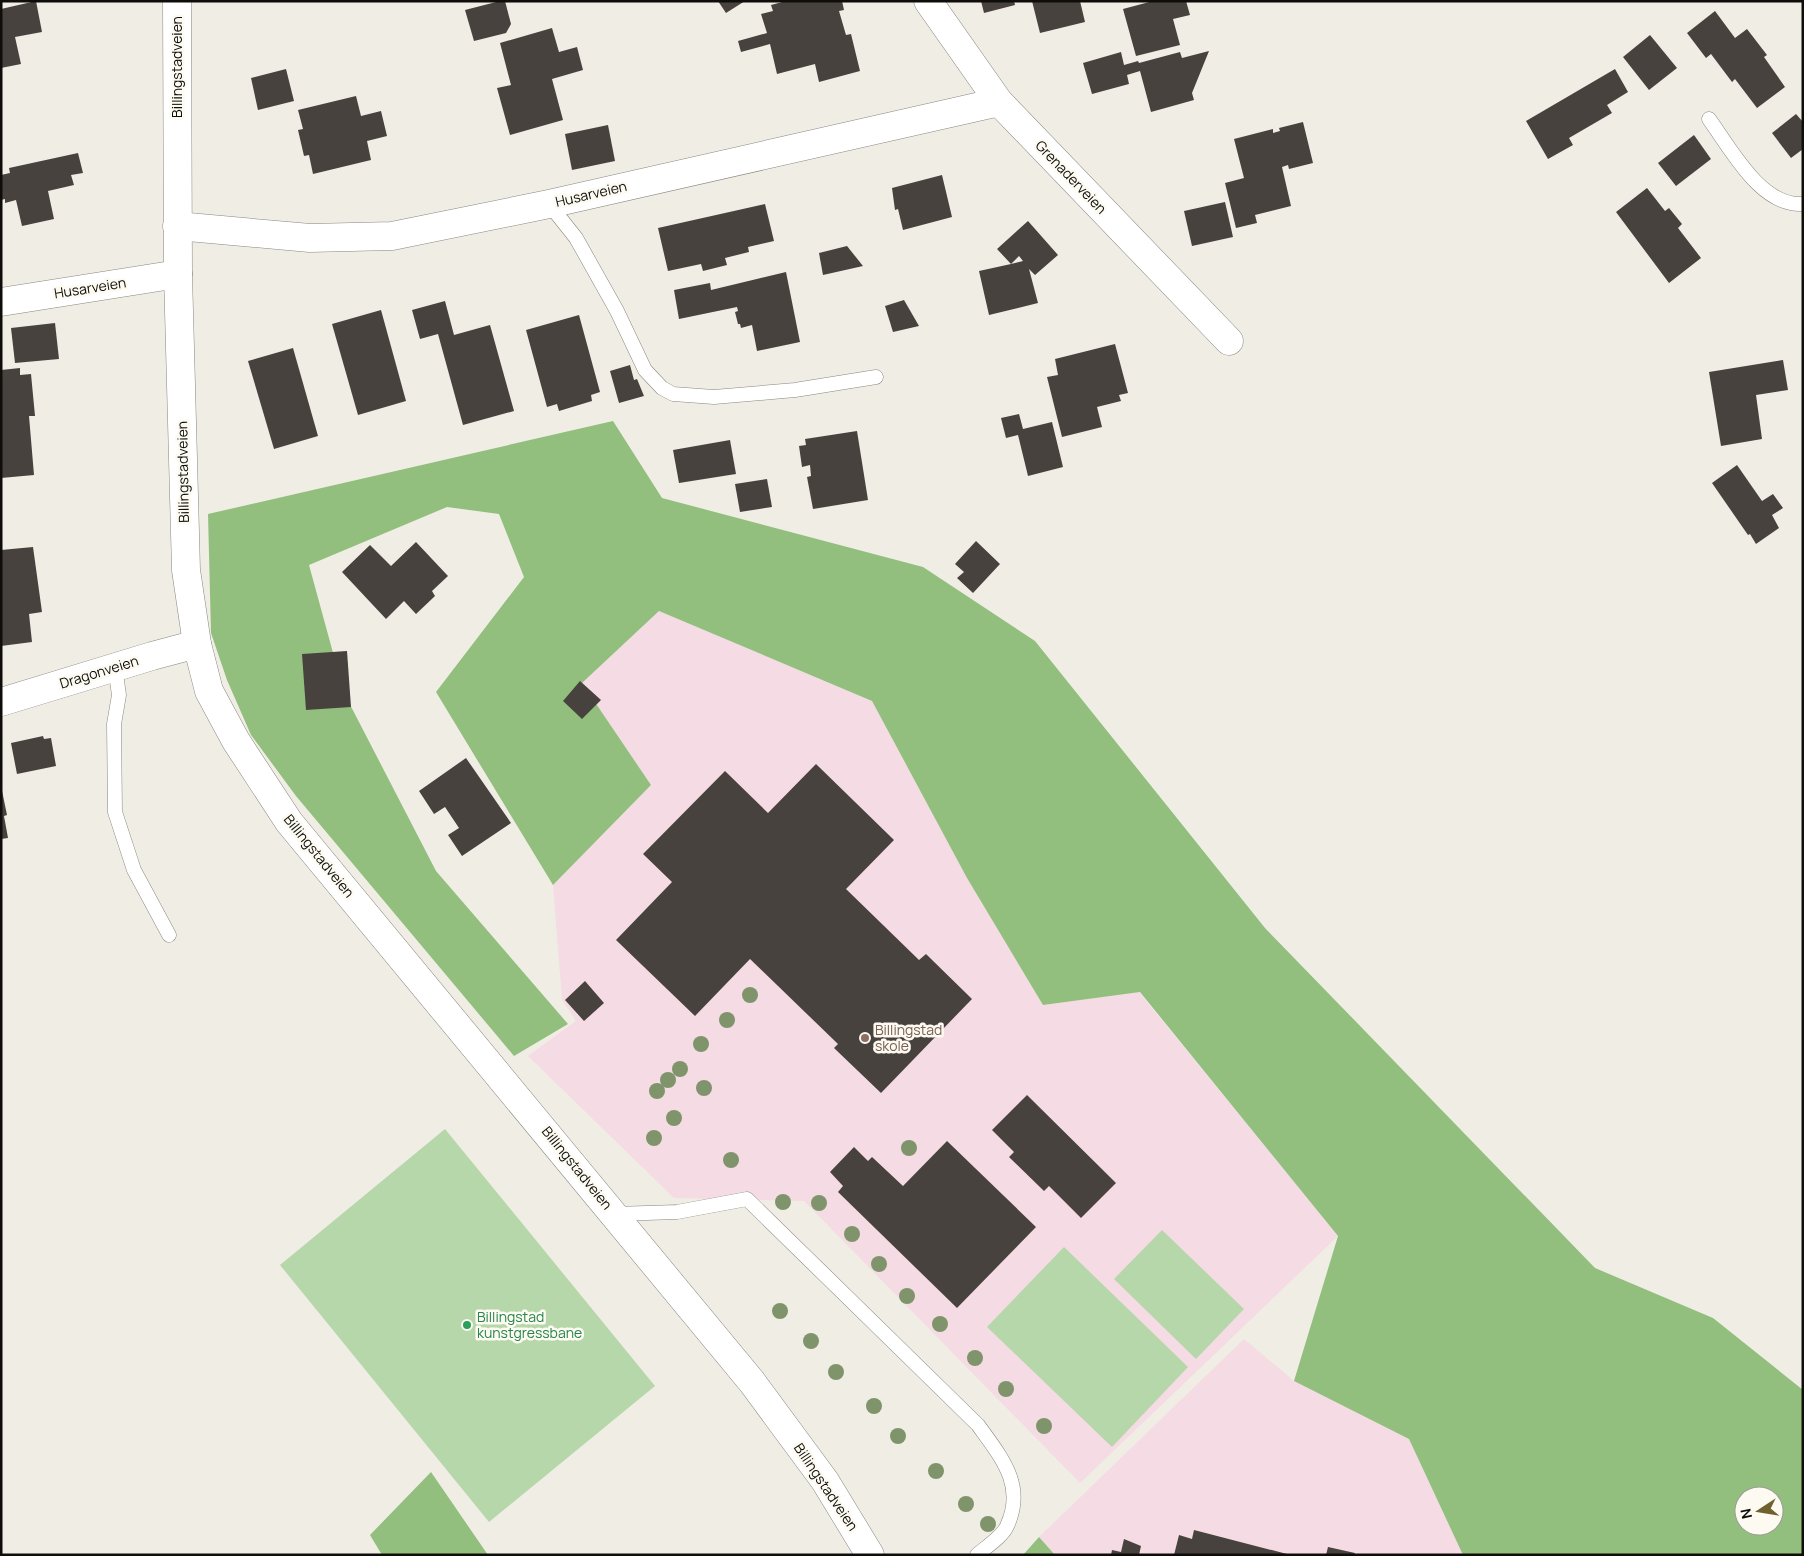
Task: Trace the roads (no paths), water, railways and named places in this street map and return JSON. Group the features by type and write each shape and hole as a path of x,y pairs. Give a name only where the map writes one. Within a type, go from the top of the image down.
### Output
{"main road":[{"name":"Billingstadveien","path":"178,1 177,226 186,570 197,644 209,691 236,742 289,822 752,1382 825,1481 870,1555"},
{"name":"Grenaderveien","path":"928,1 1000,102 1229,341"},
{"name":"Husarveien","path":"177,226 310,238 392,236 549,204 1000,102"},
{"name":"Husarveien","path":"1,302 178,274"},
{"name":"Dragonveien","path":"1,702 197,644"}],"lane":[{"path":"1709,119 1761,188 1778,201 1791,205 1803,204"},
{"path":"549,204 576,238 617,311 645,370 662,388 673,394 714,397 795,390 876,376"},
{"path":"114,667 119,696 114,724 115,812 134,870 168,935"},
{"path":"615,1214 677,1212 746,1200 978,1425 1007,1464 1015,1495 1007,1527 977,1555"}],"place":[{"name":"Billingstad skole","path":"865,1038"},
{"name":"Billingstad kunstgressbane","path":"467,1325"}]}
